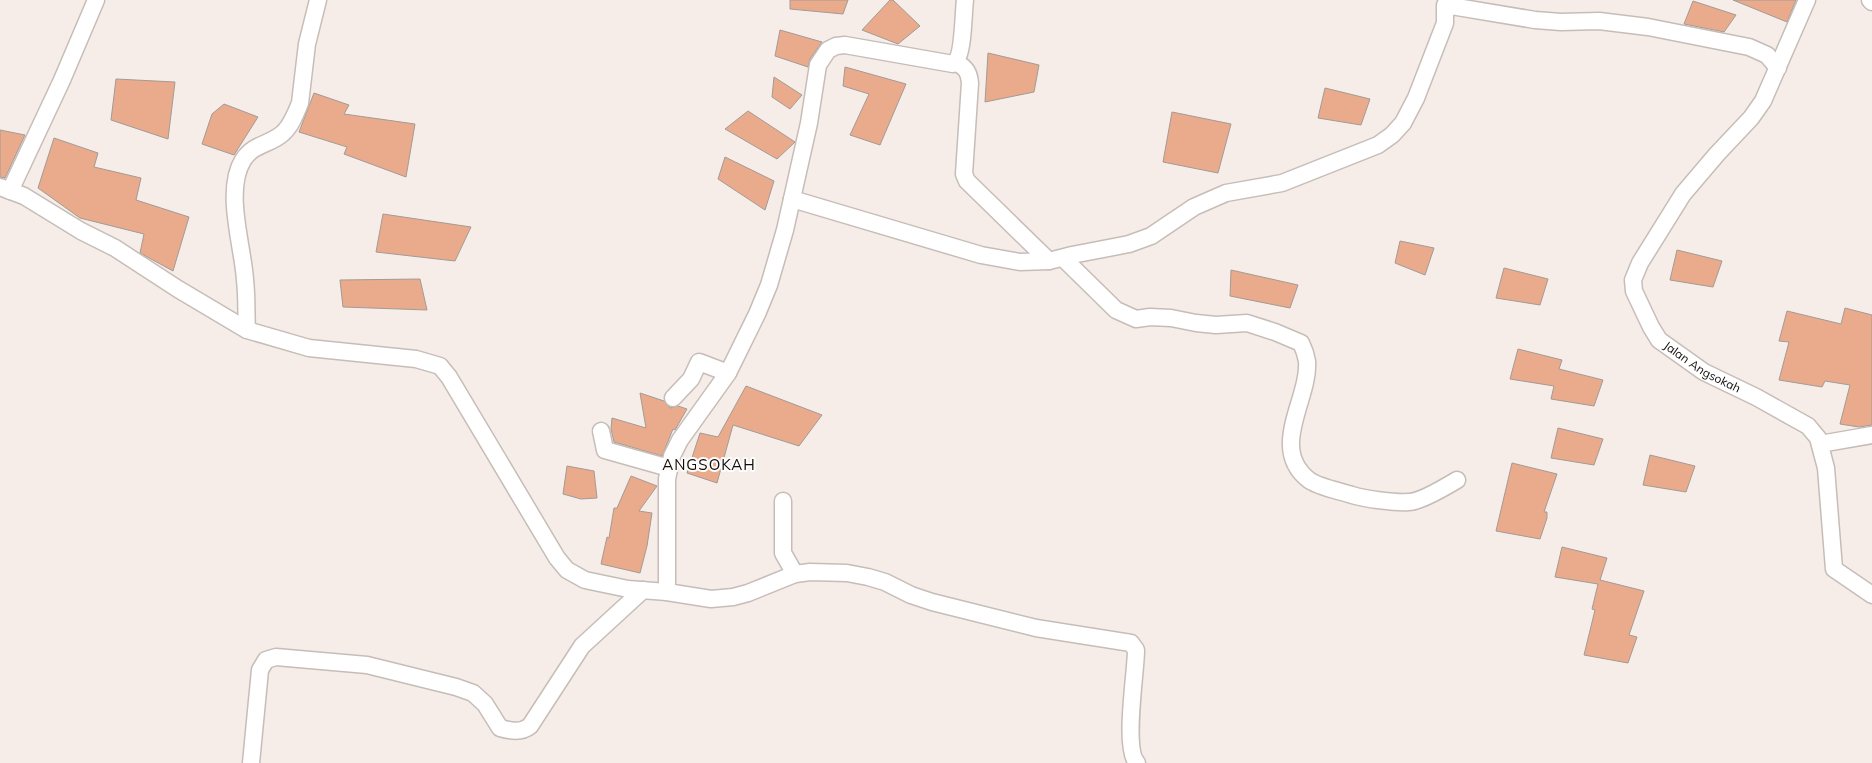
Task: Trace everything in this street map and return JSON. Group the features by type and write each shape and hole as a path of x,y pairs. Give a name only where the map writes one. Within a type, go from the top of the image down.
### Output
{"street":[{"path":"96,0 62,80 5,189 24,196 81,231 115,248 178,289 247,330 309,348 416,359 440,366 449,377 556,558 567,570 585,580 628,589 667,592 711,599 733,597 748,593 795,574 830,572 868,577 885,582 911,595 932,602 1036,628 1131,643 1136,650 1131,733 1132,758 1137,763"},
{"path":"247,330 245,279 237,229 236,178 242,162 248,153 256,146 284,133 296,112 300,103 307,44 318,0"},
{"path":"667,592 667,479 672,456 680,440 728,373 769,285 792,199 809,123 818,66 828,50 836,46 845,45 953,64 960,54 965,0"},
{"name":"Jalan Angsokah","path":"1807,0 1763,101 1751,118 1683,194 1635,272 1633,286 1651,327 1659,340 1704,372 1756,397 1808,426 1818,438 1826,468 1834,569 1872,596"},
{"path":"792,199 981,255 1020,262 1056,260 1129,244 1151,236 1194,207 1226,193 1282,183 1378,145 1392,135 1403,123 1416,98 1438,44 1445,23 1444,2 1535,20 1561,22 1599,21 1648,27 1749,47 1768,55 1778,68"},
{"path":"956,62 970,74 964,174 967,181 1116,310 1136,319 1150,317 1171,318 1216,325 1247,323 1301,343 1306,353 1306,375 1296,411 1291,439 1295,465 1310,481 1357,496 1410,502 1442,489 1457,480"},
{"path":"673,398 691,379 698,362 728,373"},
{"path":"602,431 605,450 669,468"},
{"path":"1820,444 1872,435"},
{"path":"783,502 783,553 795,574"},
{"path":"585,580 617,574"},
{"path":"251,763 260,670 266,660 276,657 367,665 456,687 473,693 485,704 500,728 510,731 524,730 530,726 582,646 643,590"}],"building":[{"path":"790,0 848,0 843,14 790,9"},
{"path":"890,0 893,0 920,26 898,44 862,30"},
{"path":"1733,0 1796,0 1787,22"},
{"path":"1693,1 1736,15 1724,32 1684,24"},
{"path":"780,30 822,42 810,59 808,67 775,56"},
{"path":"988,53 1039,65 1034,92 985,102"},
{"path":"845,67 906,84 880,145 850,135 869,94 843,86"},
{"path":"774,77 802,95 790,109 772,97"},
{"path":"116,79 175,82 168,139 111,120"},
{"path":"1325,88 1370,99 1361,125 1318,118"},
{"path":"314,93 349,105 344,114 415,124 406,177 344,154 347,147 299,132"},
{"path":"224,104 258,117 234,155 202,144 212,114"},
{"path":"748,111 795,142 777,159 725,129"},
{"path":"1172,112 1231,124 1218,173 1163,162"},
{"path":"0,130 25,135 5,178 0,177"},
{"path":"54,138 98,153 94,167 141,178 136,200 189,217 173,271 140,253 144,234 80,218 38,188"},
{"path":"725,157 774,181 765,210 718,179"},
{"path":"383,214 471,227 455,261 376,252"},
{"path":"1400,241 1434,248 1425,275 1395,263"},
{"path":"1677,250 1722,261 1713,287 1670,280"},
{"path":"1504,268 1548,279 1540,305 1496,298"},
{"path":"1231,270 1298,285 1290,308 1230,296"},
{"path":"420,279 427,310 343,307 340,280"},
{"path":"1845,308 1872,315 1872,425 1859,427 1840,424 1850,385 1825,381 1822,387 1779,380 1789,342 1779,341 1787,311 1841,324"},
{"path":"1518,349 1562,360 1559,369 1603,380 1594,406 1551,399 1554,386 1510,379"},
{"path":"746,386 822,415 799,446 733,425 717,483 687,473 700,433 718,437"},
{"path":"640,393 664,401 670,408 678,406 687,409 675,430 673,429 662,456 614,442 611,429 612,418 646,428"},
{"path":"1558,428 1603,439 1594,465 1551,458"},
{"path":"1650,455 1695,466 1686,492 1643,485"},
{"path":"1512,463 1557,474 1544,512 1547,512 1547,518 1540,539 1496,531"},
{"path":"567,466 594,471 597,498 581,499 563,494"},
{"path":"631,476 657,486 639,511 652,513 647,546 640,573 601,564 607,537 609,538 614,508 617,508"},
{"path":"1562,547 1607,558 1600,580 1644,591 1629,635 1637,637 1628,663 1584,655 1595,610 1592,609 1598,584 1555,577"}],"district":[{"name":"ANGSOKAH","path":"709,465"}]}
